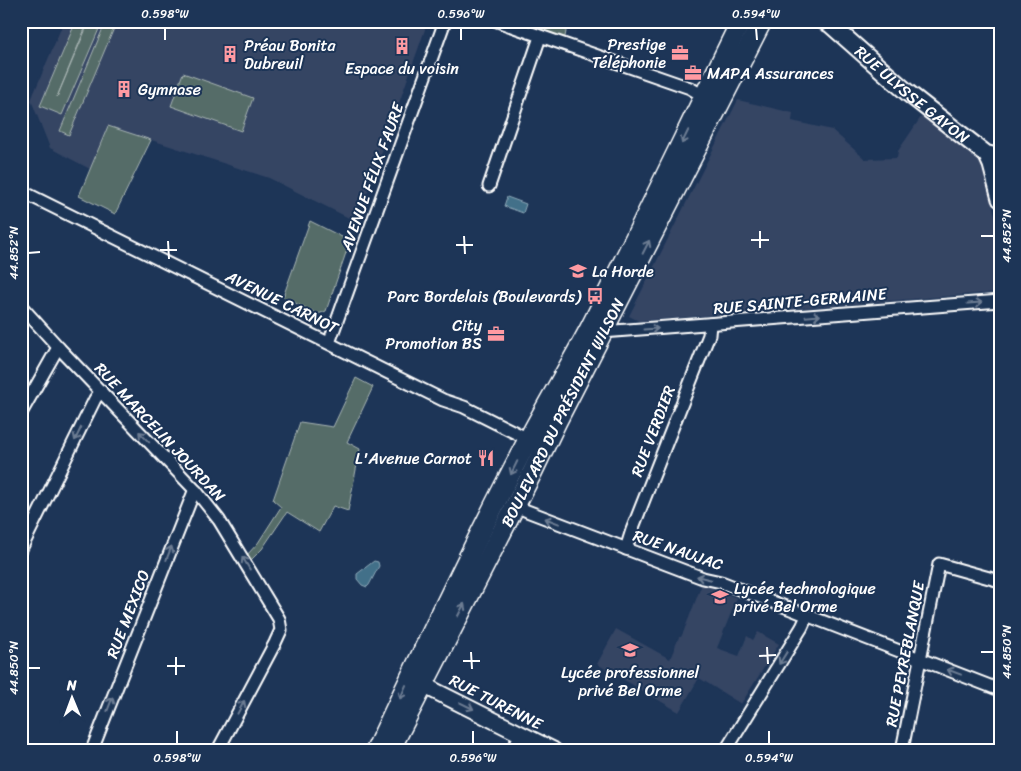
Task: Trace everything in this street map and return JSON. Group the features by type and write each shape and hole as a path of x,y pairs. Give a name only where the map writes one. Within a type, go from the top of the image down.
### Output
{"main road":[{"name":"BOULEVARD DU PRÉSIDENT WILSON","path":"376,750 456,582 528,439 588,331 705,97 740,21"},
{"name":"BOULEVARD DU PRÉSIDENT WILSON","path":"390,750 762,21"},
{"name":"RUE ULYSSE GAYON","path":"827,22 908,93 993,155"}],"street":[{"name":"AVENUE FÉLIX FAURE","path":"328,343 445,21"},
{"path":"497,21 690,88 705,97"},
{"path":"705,130 724,76 749,21"},
{"path":"489,186 540,37"},
{"path":"993,155 991,165 1000,199"},
{"name":"AVENUE CARNOT","path":"21,191 443,400 464,407 528,439"},
{"name":"RUE SAINTE-GERMAINE","path":"602,332 1000,301"},
{"name":"RUE MARCELIN JOURDAN","path":"21,306 196,491 224,527 279,619 281,630 218,750"},
{"name":"RUE VERDIER","path":"626,549 642,503 709,336 710,324"},
{"path":"21,412 59,348"},
{"path":"21,549 24,535 95,399 101,391"},
{"path":"528,439 549,437"},
{"name":"RUE MEXICO","path":"92,750 193,494 196,491"},
{"name":"RUE NAUJAC","path":"514,505 703,578 721,582 1000,690"},
{"name":"RUE PEYREBLANQUE","path":"902,750 940,564 1000,581"},
{"path":"423,685 427,658 456,582"},
{"path":"726,750 807,616"},
{"name":"RUE TURENNE","path":"423,685 553,750"},
{"path":"513,750 521,733"}],"shaded area":[{"path":"64,21 428,21 357,222 269,178 108,126 90,169 50,148 31,100"},
{"path":"738,100 793,113 792,121 832,130 865,159 897,158 898,151 923,114 979,157 1000,233 1000,292 639,321 629,316"},
{"path":"507,197 526,204 523,213 504,206"},
{"path":"374,561 378,562 379,566 367,587 362,585 357,579 357,574"},
{"name":"Lycée professionnel privé Bel Orme","path":"702,584 737,598 717,648 739,656 747,636 753,640 758,632 779,644 741,704 699,678 679,712 597,664 616,629 670,659 679,637 683,633"}],"green space":[{"path":"76,21 87,24 57,97 88,24 99,29 62,115 40,106"},
{"path":"106,21 117,21 69,135 60,131"},
{"path":"505,21 568,21 564,42"},
{"path":"183,73 253,98 241,131 171,106"},
{"path":"108,126 151,140 115,214 79,196"},
{"path":"310,221 350,241 326,311 318,314 283,297"},
{"path":"356,378 373,387 347,442 360,449 348,511 333,506 319,532 287,512 262,549 249,562 246,556 258,543 281,507 273,500 300,422 333,427"}],"place":[{"name":"Espace du voisin","path":"402,46"},
{"name":"Prestige Téléphonie","path":"680,53"},
{"name":"Préau Bonita Dubreuil","path":"230,54"},
{"name":"MAPA Assurances","path":"693,73"},
{"name":"Gymnase","path":"124,89"},
{"name":"La Horde","path":"578,271"},
{"name":"Parc Bordelais (Boulevards)","path":"595,296"},
{"name":"City Promotion BS","path":"496,334"},
{"name":"L'Avenue Carnot","path":"486,458"},
{"name":"Lycée technologique privé Bel Orme","path":"720,597"},
{"name":"Lycée professionnel privé Bel Orme","path":"630,650"}]}
